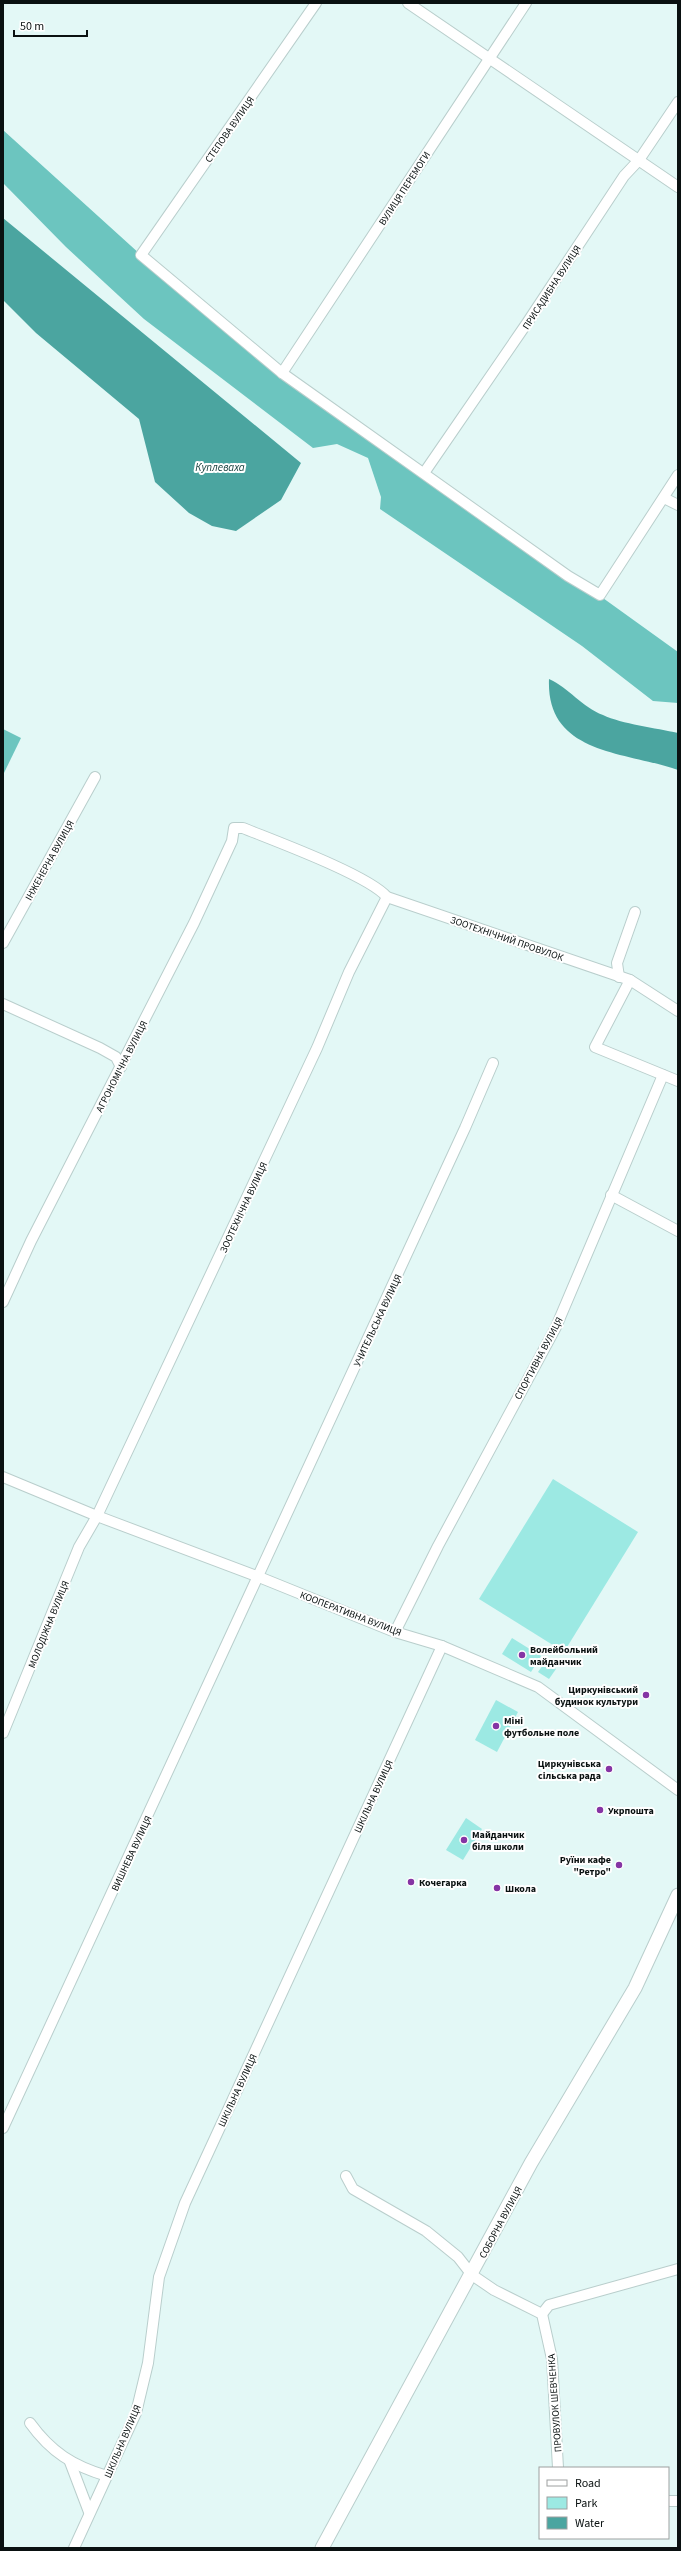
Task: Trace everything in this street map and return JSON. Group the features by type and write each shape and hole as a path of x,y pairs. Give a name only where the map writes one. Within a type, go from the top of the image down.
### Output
{"street":[{"name":"СТЕПОВА ВУЛИЦЯ","path":"282,373 141,255 316,3"},
{"path":"408,3 490,57 678,186"},
{"name":"ВУЛИЦЯ ПЕРЕМОГИ","path":"282,373 526,3"},
{"name":"ПРИСАДИБНА ВУЛИЦЯ","path":"424,473 527,323 624,176 639,160 678,102"},
{"path":"282,373 591,591 600,595 678,476"},
{"path":"664,498 678,505"},
{"name":"ІНЖЕНЕРНА ВУЛИЦЯ","path":"3,942 95,777"},
{"name":"ЗООТЕХНІЧНИЙ ПРОВУЛОК","path":"234,828 243,828 342,870 380,888 387,898 630,980 678,1011"},
{"name":"АГРОНОМІЧНА ВУЛИЦЯ","path":"3,1302 17,1269 194,923 232,841 234,828"},
{"name":"ЗООТЕХНІЧНА ВУЛИЦЯ","path":"97,1516 317,1048 349,972 387,898"},
{"path":"619,976 617,963 635,912"},
{"path":"630,980 595,1047 678,1081"},
{"path":"3,1004 100,1048 116,1057 121,1066"},
{"name":"УЧИТЕЛЬСЬКА ВУЛИЦЯ","path":"259,1577 465,1128 493,1063"},
{"name":"СПОРТИВНА ВУЛИЦЯ","path":"395,1632 438,1546 556,1327 663,1076"},
{"path":"611,1195 678,1231"},
{"name":"КООПЕРАТИВНА ВУЛИЦЯ","path":"3,1476 97,1516 259,1577 395,1632 442,1646 538,1687 678,1790"},
{"name":"МОЛОДІЖНА ВУЛИЦЯ","path":"3,1733 79,1547 97,1516"},
{"name":"ВИШНЕВА ВУЛИЦЯ","path":"3,2128 259,1577"},
{"name":"ШКІЛЬНА ВУЛИЦЯ","path":"74,2548 136,2413 148,2363 159,2277 185,2204 442,1646"},
{"name":"СОБОРНА ВУЛИЦЯ","path":"322,2548 472,2275 531,2163 635,1988 678,1896"},
{"path":"346,2176 353,2189 426,2231 458,2257 472,2275 494,2290 542,2314 549,2305 678,2269"},
{"name":"ПРОВУЛОК ШЕВЧЕНКА","path":"542,2314 552,2359 558,2467"},
{"path":"30,2423 38,2434 70,2462 107,2476"},
{"path":"70,2462 90,2512"}],"green space":[{"path":"553,1479 638,1532 564,1652 479,1599"},
{"name":"Волейбольний майданчик","path":"512,1638 541,1656 531,1672 502,1654"},
{"path":"545,1662 556,1669 549,1679 538,1672"},
{"name":"Міні футбольне поле","path":"496,1700 518,1712 497,1752 475,1740"},
{"name":"Майданчик біля школи","path":"466,1818 482,1829 463,1860 446,1850"}],"shaded area":[{"path":"3,130 141,255 226,327 678,652 678,703 653,701 582,646 380,509 381,497 368,458 337,444 313,448 144,319 66,247 3,183"},
{"path":"3,729 21,738 3,775"}],"water":[{"name":"Куплеваха","path":"3,218 301,463 281,500 236,531 212,526 189,513 155,482 139,419 36,333 3,300"},
{"path":"549,679 563,687 595,712 629,723 678,733 678,770 613,753 592,746 575,736 560,723 552,704"}],"place":[{"name":"Волейбольний майданчик","path":"522,1655"},
{"name":"Циркунівський будинок культури","path":"646,1695"},
{"name":"Міні футбольне поле","path":"496,1726"},
{"name":"Циркунівська сільська рада","path":"609,1769"},
{"name":"Укрпошта","path":"600,1810"},
{"name":"Майданчик біля школи","path":"464,1840"},
{"name":"Руїни кафе \"Ретро\"","path":"619,1865"},
{"name":"Кочегарка","path":"411,1882"},
{"name":"Школа","path":"497,1888"}]}
